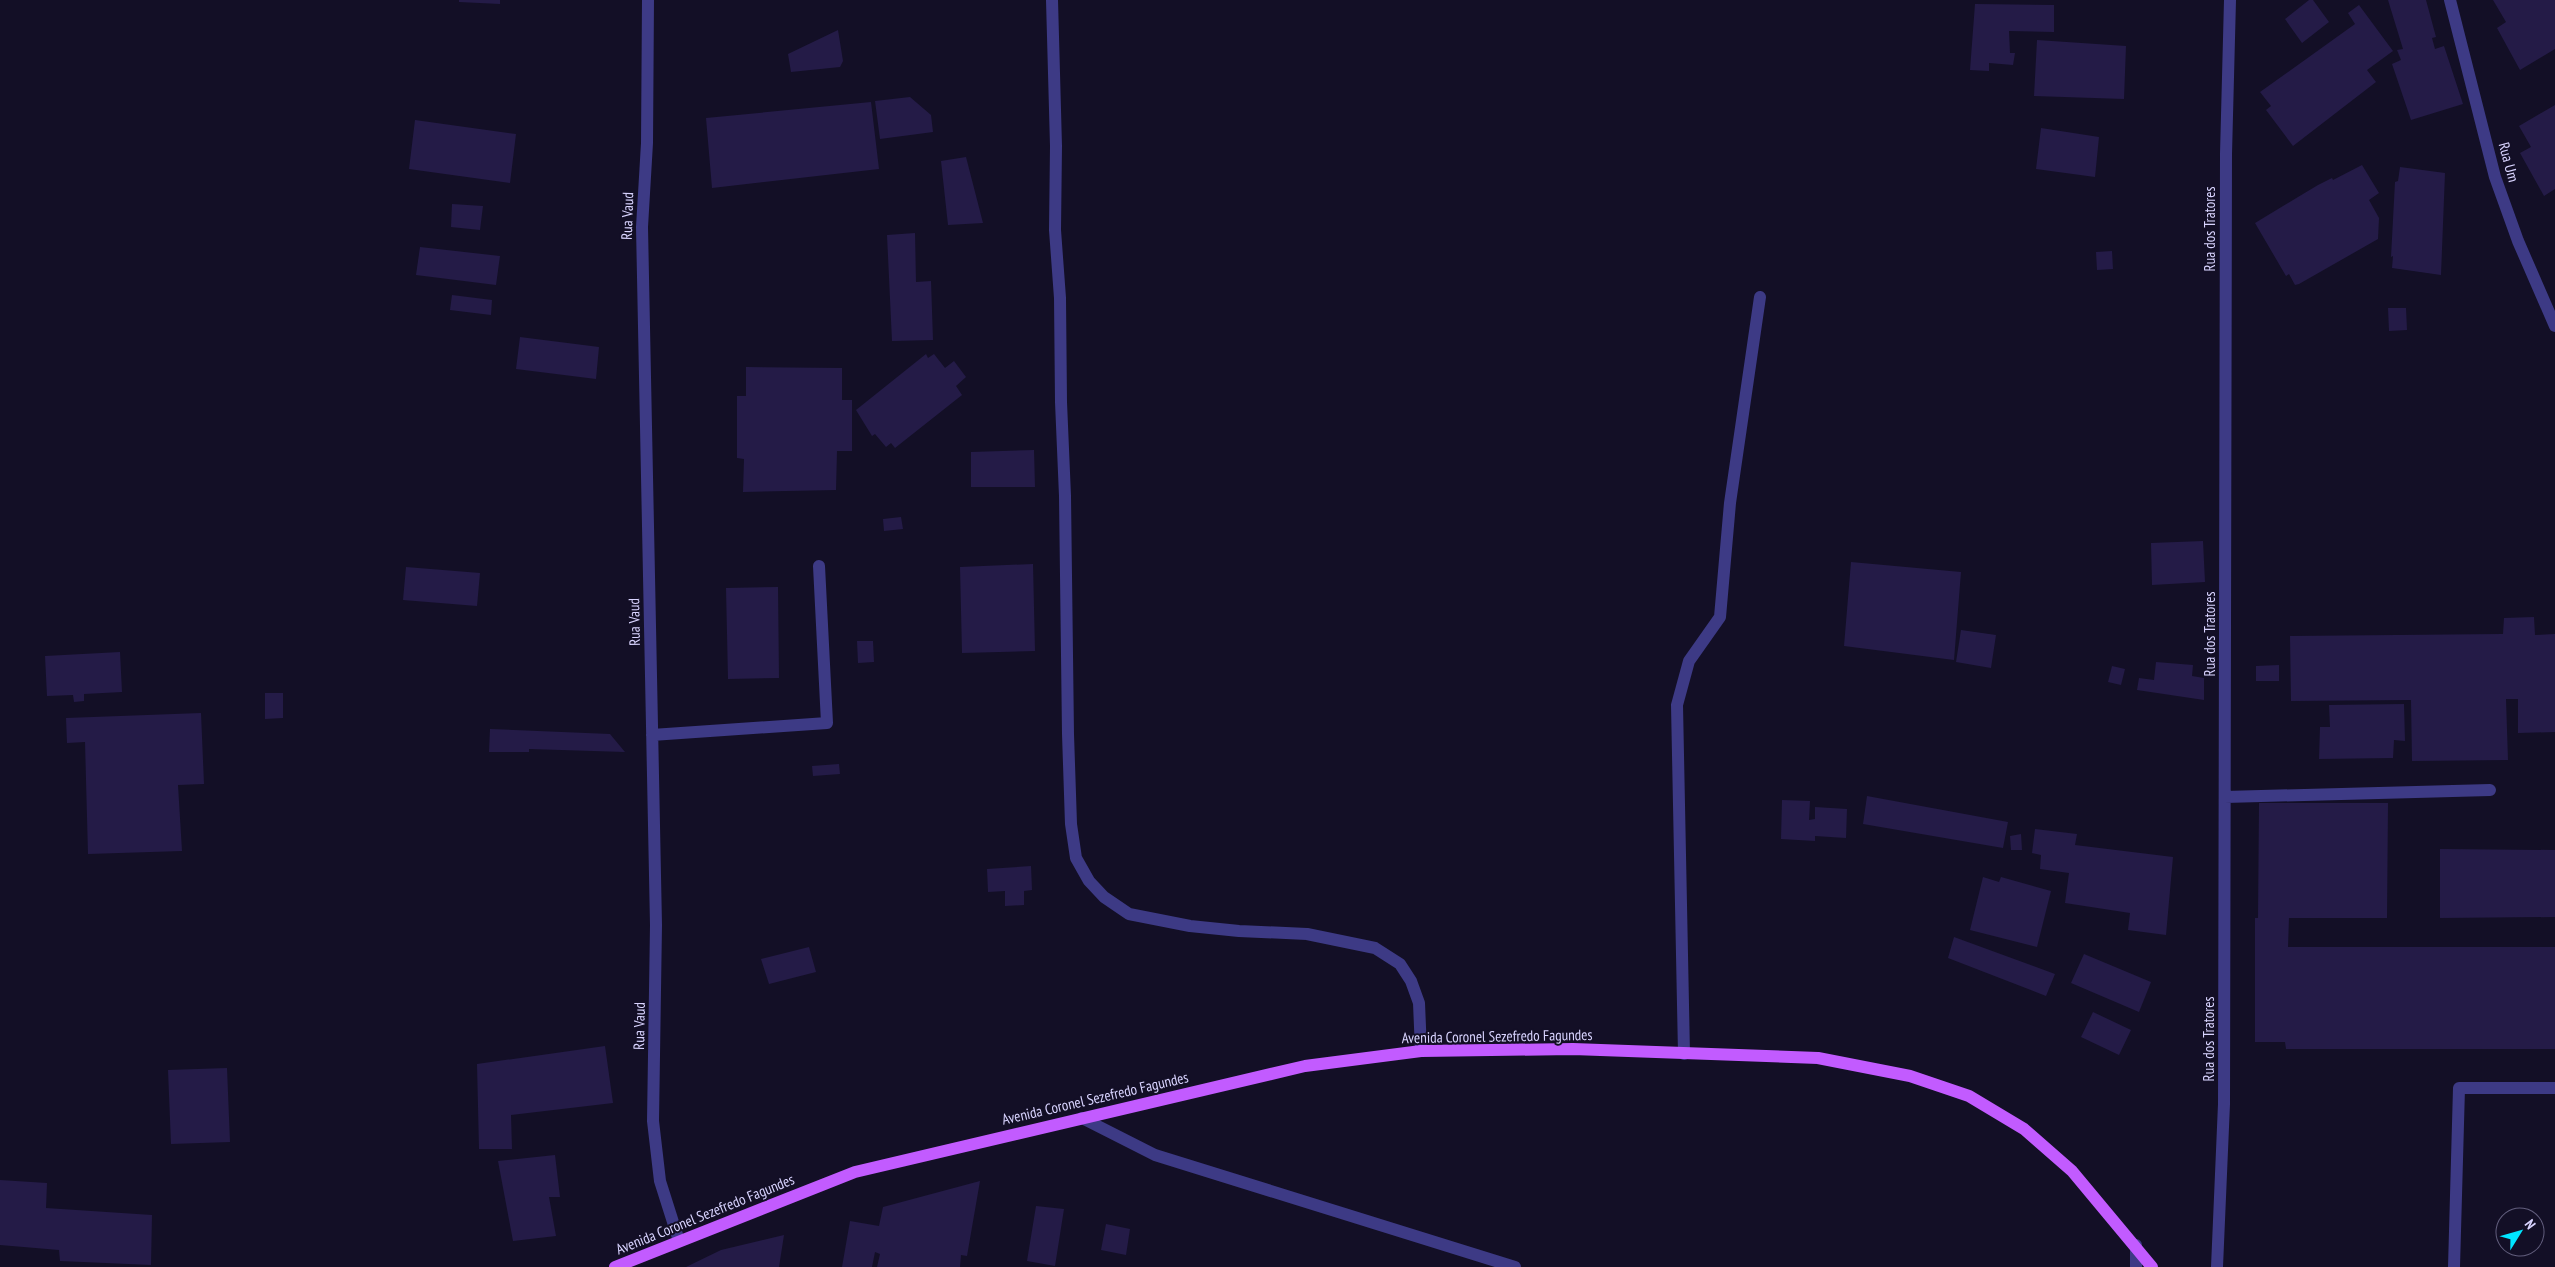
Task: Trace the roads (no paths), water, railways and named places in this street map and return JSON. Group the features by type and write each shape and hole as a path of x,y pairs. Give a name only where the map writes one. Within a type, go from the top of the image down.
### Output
{"main road":[{"name":"Avenida Coronel Sezefredo Fagundes","path":"615,1267 679,1240 855,1172 1305,1066 1421,1051 1573,1049 1818,1058 1910,1076 1969,1096 2024,1129 2072,1171 2136,1245 2152,1267"}],"street":[{"name":"Rua Vaud","path":"648,0 647,143 642,227 656,925 653,1121 660,1180 679,1240"},
{"path":"1052,0 1056,146 1055,230 1061,317 1060,402 1065,496 1068,734 1071,824 1076,858 1089,882 1104,897 1129,914 1200,927 1307,934 1375,948 1400,964 1411,982 1419,1003 1421,1051"},
{"name":"Rua dos Tratores","path":"2217,1267 2224,1104 2226,154 2230,0"},
{"name":"Rua Um","path":"2450,0 2495,177 2518,242 2555,326"},
{"path":"1684,1054 1677,705 1689,661 1720,617 1730,503 1760,297"},
{"path":"652,735 827,723 819,566"},
{"path":"2225,797 2490,790"},
{"path":"2454,1267 2459,1088 2555,1088"},
{"path":"1082,1118 1155,1155 1515,1267"},
{"path":"2136,1245 2136,1267"}]}
